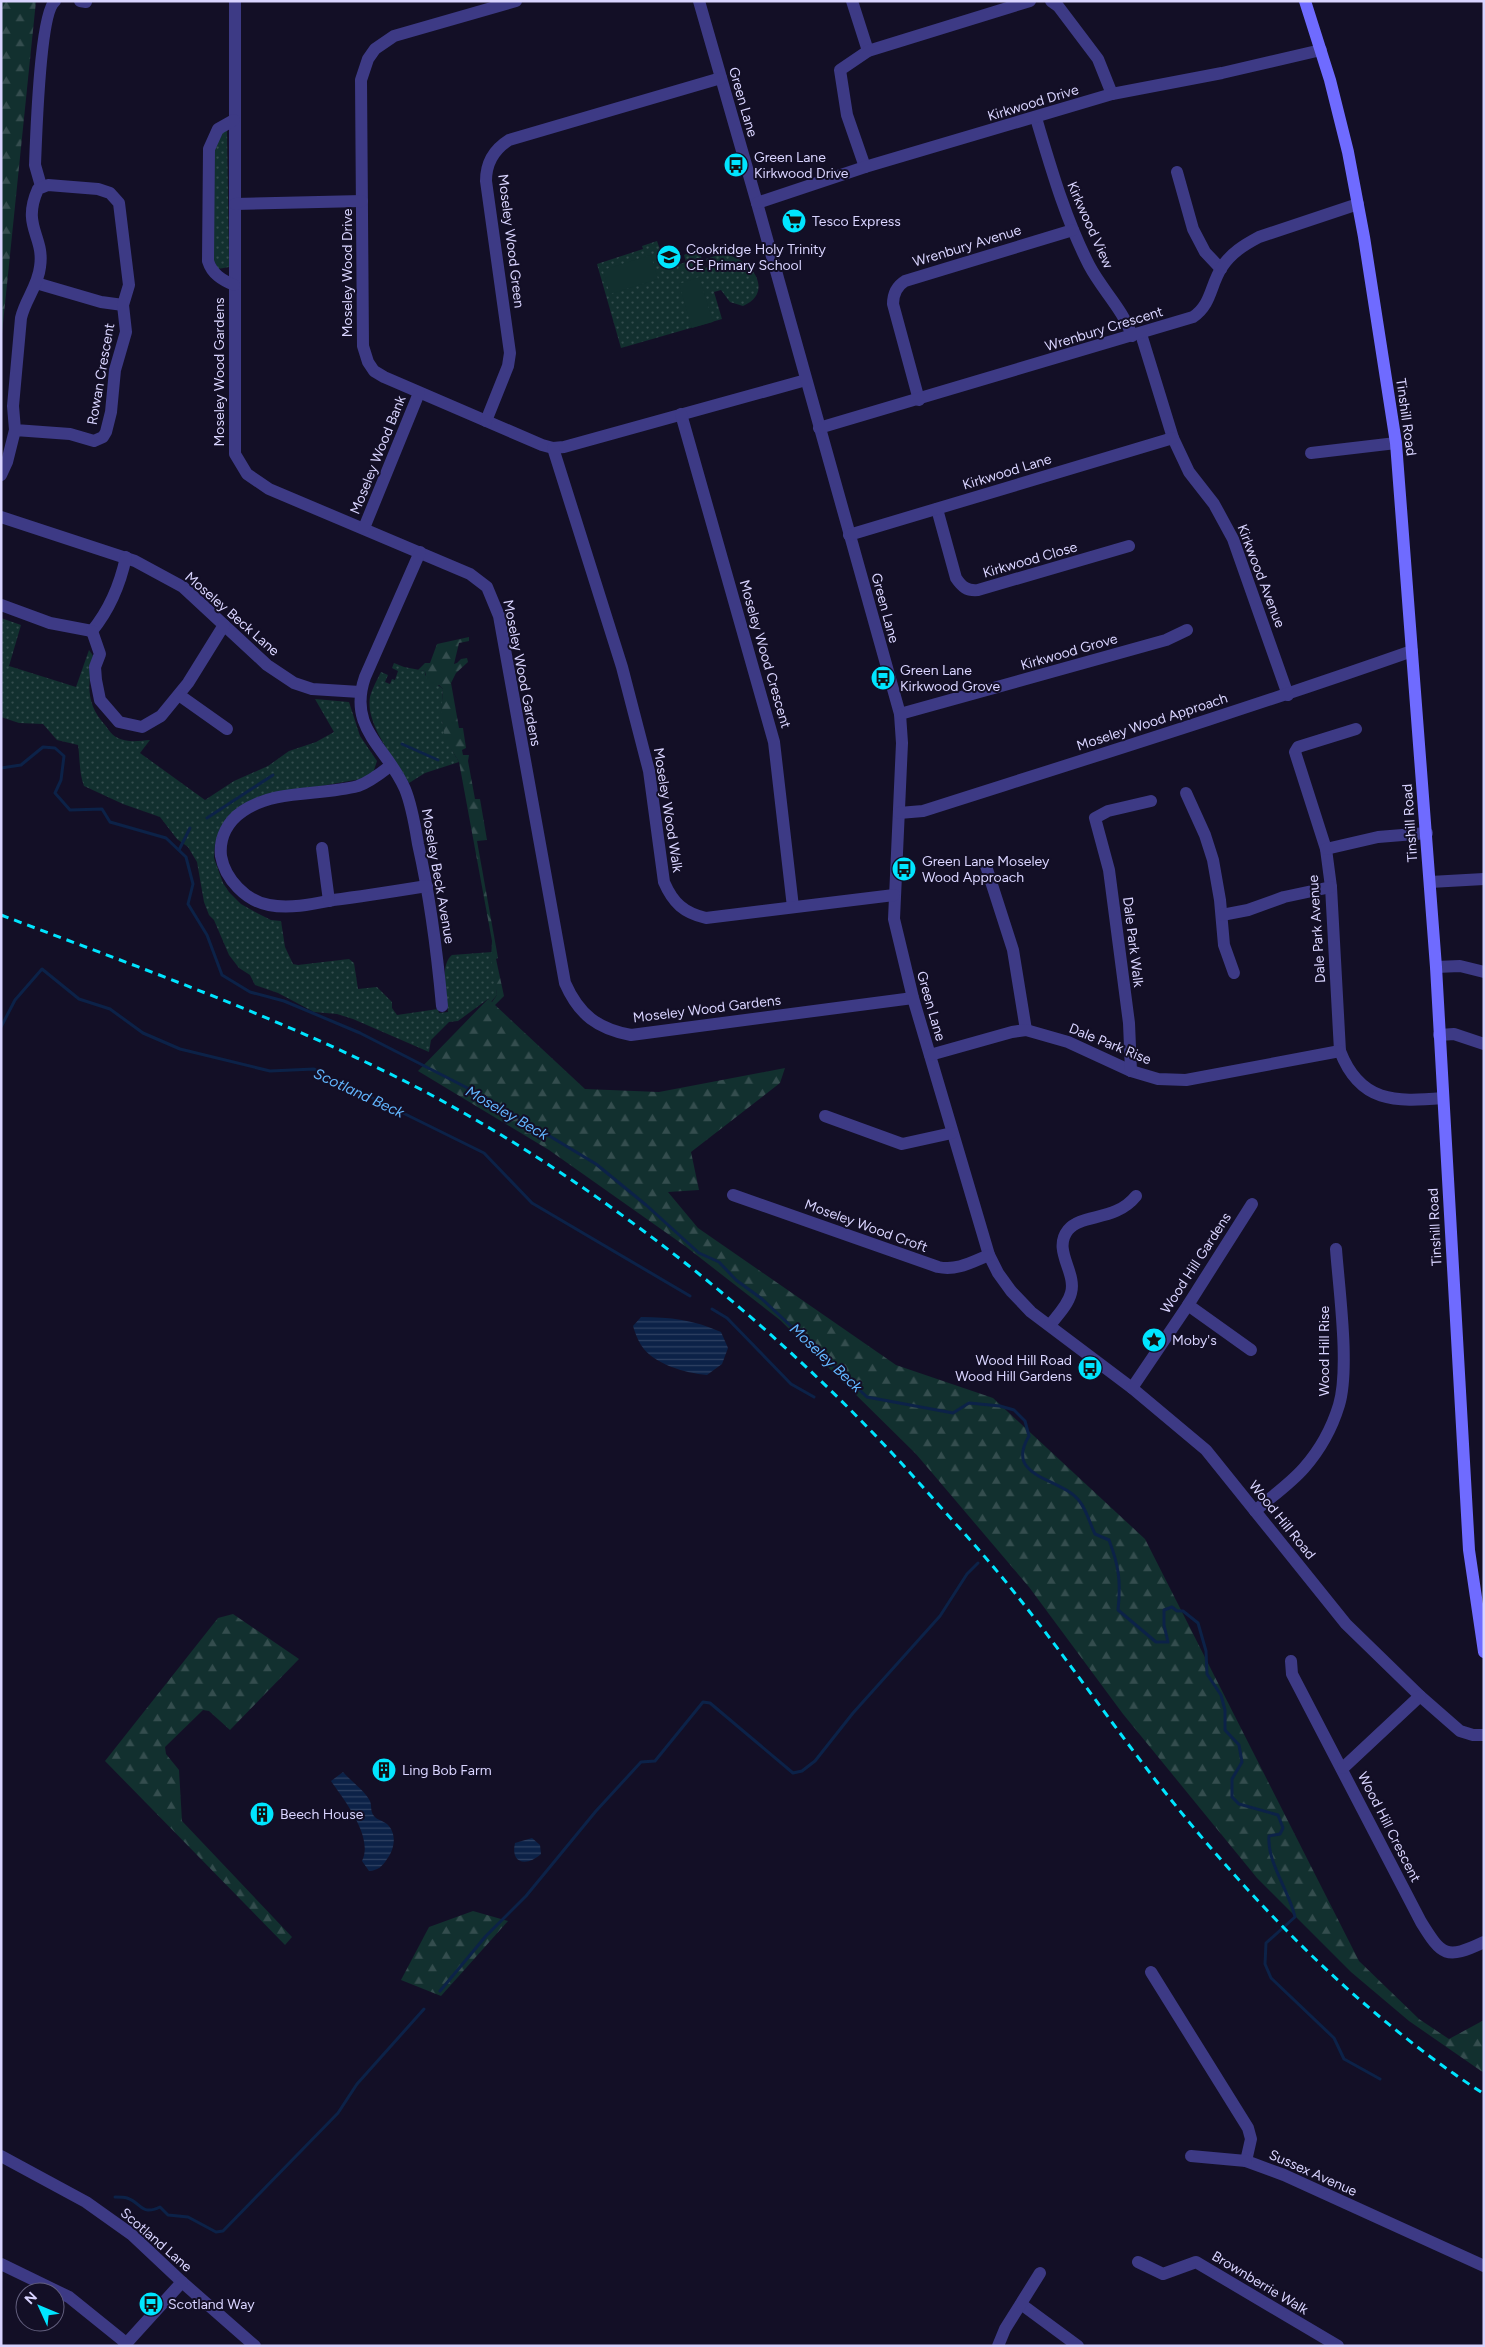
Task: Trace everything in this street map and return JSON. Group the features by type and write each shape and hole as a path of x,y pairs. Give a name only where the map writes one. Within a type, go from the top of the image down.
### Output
{"street":[{"path":"1,475 9,456 15,430 13,406 21,318 36,283 41,259 31,222 31,210 34,197 41,186 34,165 44,27 51,4 55,1"},
{"path":"80,1 86,2"},
{"name":"Moseley Wood Gardens","path":"235,1 234,445 239,463 247,474 269,489 420,552 479,579 487,587 499,616 565,983 571,997 594,1021 609,1031 631,1035 913,998"},
{"name":"Moseley Wood Drive","path":"516,1 394,36 375,49 368,59 361,80 362,338 364,355 374,370 419,393 553,448"},
{"name":"Green Lane","path":"698,1 758,203 900,714 902,743 894,895 894,919 898,942 989,1255 1011,1291 1032,1312 1050,1325"},
{"path":"852,1 868,51"},
{"path":"865,167 847,115 840,70 868,51 1030,1"},
{"name":"Tinshill Road","path":"1305,1 1321,50 1348,152 1396,443 1436,967 1469,1550 1484,1652"},
{"path":"1053,2 1098,59 1112,94"},
{"name":"Kirkwood Drive","path":"758,203 865,167 1112,94 1222,74 1321,50"},
{"name":"Moseley Wood Green","path":"486,421 508,366 510,353 486,181 489,160 494,152 508,140 721,78"},
{"name":"Kirkwood View","path":"1036,118 1061,203 1089,265 1103,289 1137,335"},
{"path":"234,120 218,129 209,149 208,261 212,270 218,276 234,285"},
{"path":"1177,172 1193,229 1205,252 1221,269"},
{"name":"Rowan Crescent","path":"15,430 70,434 94,441 103,437 111,412 115,370 126,332 123,304 129,285 123,249 120,206 116,198 105,190 41,186"},
{"path":"235,204 362,201"},
{"name":"Wrenbury Crescent","path":"819,428 919,400 1193,317 1201,312 1212,294 1221,269 1230,257 1244,245 1258,238 1358,204"},
{"name":"Wrenbury Avenue","path":"919,400 893,304 893,297 900,284 905,280 1073,230"},
{"path":"36,283 102,302 123,304"},
{"name":"Kirkwood Avenue","path":"1137,335 1173,438 1189,472 1214,504 1233,539 1288,695"},
{"path":"553,448 564,447 806,380"},
{"name":"Moseley Wood Bank","path":"364,528 419,393"},
{"name":"Moseley Wood Crescent","path":"681,414 774,742 793,907"},
{"name":"Kirkwood Lane","path":"849,535 1173,438"},
{"path":"1311,454 1396,443"},
{"name":"Moseley Wood Walk","path":"553,448 622,667 649,771 664,882 670,896 680,907 692,915 706,918 894,895"},
{"name":"Kirkwood Close","path":"936,509 956,578 962,586 970,591 1129,546"},
{"name":"Moseley Beck Lane","path":"1,517 126,558 184,587 273,670 294,683 312,689 360,692"},
{"name":"Moseley Beck Avenue","path":"420,552 377,648 360,692 364,724 390,766 400,778 410,805 427,886 442,1006"},
{"path":"92,631 106,615 120,580 126,558"},
{"path":"1,606 50,623 92,631"},
{"path":"92,631 100,654 95,667 100,700 119,722 142,727 161,716 179,695 210,651 224,625"},
{"name":"Kirkwood Grove","path":"900,714 1166,640 1187,630"},
{"name":"Moseley Wood Approach","path":"899,813 922,811 1288,695 1412,651"},
{"path":"179,695 227,729"},
{"name":"Dale Park Avenue","path":"1356,729 1298,747 1295,752 1326,849 1331,887 1340,1051 1353,1075 1374,1092 1406,1101 1443,1098"},
{"path":"390,766 359,786 267,800 255,804 234,818 226,828 222,838 222,858 230,879 247,896 258,902 281,906 329,901 427,886"},
{"path":"1186,793 1205,835 1213,860 1222,915 1224,945 1234,973"},
{"name":"Dale Park Walk","path":"1131,1071 1129,1023 1108,870 1095,818 1108,811 1151,801"},
{"path":"1326,849 1378,837 1427,833"},
{"path":"322,848 329,901"},
{"path":"986,866 1013,950 1026,1030"},
{"path":"1430,882 1484,879"},
{"path":"1222,915 1248,910 1284,897 1331,887"},
{"path":"1436,967 1460,966 1484,972"},
{"name":"Dale Park Rise","path":"930,1055 1012,1032 1026,1030 1068,1042 1131,1071 1158,1079 1186,1080 1340,1051"},
{"path":"1439,1035 1454,1034 1484,1044"},
{"path":"825,1116 902,1144 952,1133"},
{"name":"Moseley Wood Croft","path":"733,1195 938,1267 947,1269 958,1267 989,1255"},
{"path":"1050,1325 1071,1293 1072,1286 1062,1248 1063,1239 1068,1230 1074,1224 1121,1210 1136,1196"},
{"name":"Wood Hill Gardens","path":"1132,1388 1188,1305 1252,1204"},
{"name":"Wood Hill Rise","path":"1255,1511 1309,1462 1324,1439 1339,1404 1342,1352 1336,1249"},
{"path":"1188,1305 1251,1350"},
{"name":"Wood Hill Road","path":"1050,1325 1196,1440 1346,1624 1420,1696 1460,1731 1473,1735 1484,1735"},
{"path":"1291,1660 1292,1674 1343,1768"},
{"name":"Wood Hill Crescent","path":"1420,1696 1343,1768 1421,1922 1437,1948 1461,1953 1484,1942"},
{"name":"Sussex Avenue","path":"1151,1972 1248,2128 1251,2139 1246,2162 1284,2175 1484,2266"},
{"name":"Scotland Lane","path":"1,2156 86,2202 130,2234 255,2346"},
{"path":"1191,2156 1246,2162"},
{"name":"Brownberrie Walk","path":"1138,2262 1163,2274 1196,2262 1338,2346"},
{"path":"1,2264 68,2297 125,2344 182,2282"},
{"path":"998,2346 1005,2329 1040,2273"},
{"path":"1021,2304 1078,2346"}],"green space":[{"path":"1,1 36,1 1,343"},
{"path":"227,130 229,267 218,269 214,261 213,146 216,137"},
{"path":"657,241 664,261 675,258 677,265 686,262 684,255 698,248 705,268 709,267 706,259 718,255 728,255 738,259 754,273 758,282 758,291 753,299 743,306 730,302 721,290 714,292 722,319 621,348 597,264 643,249 642,246"},
{"path":"651,255 658,279 610,294 603,270"},
{"path":"699,277 713,322 692,328 679,284"},
{"path":"1,618 21,625 9,666 76,687 89,650 94,657 89,685 91,701 99,717 112,733 120,739 133,741 150,740 140,753 205,800 234,781 268,766 289,751 316,742 334,732 315,699 349,702 360,736 377,761 373,773 361,779 258,797 215,844 214,858 223,883 241,904 271,920 281,921 285,947 293,964 349,959 354,963 358,989 377,987 392,1002 392,1008 397,1015 438,1009 439,1013 448,1012 445,973 448,960 452,955 492,952 497,995 491,1002 488,999 458,1021 449,1022 431,1040 429,1052 353,1019 337,1014 314,1012 278,993 255,985 250,975 239,968 229,955 214,920 209,915 204,902 197,862 188,847 177,839 160,817 123,804 84,786 80,771 78,745 57,740 43,724 19,723 1,717"},
{"path":"469,637 469,641 459,643 454,664 461,659 467,658 468,662 456,673 451,683 459,728 463,728 466,748 462,750 463,755 469,755 468,761 475,799 480,799 487,840 477,841 498,958 496,959 504,996 495,1005 585,1089 659,1092 785,1068 780,1083 691,1152 699,1190 668,1192 698,1228 896,1365 993,1398 1145,1539 1359,1961 1419,2019 1449,2039 1484,2020 1484,2073 1409,2021 1351,1972 1257,1878 1123,1714 1029,1587 916,1454 780,1320 685,1246 549,1150 418,1071 488,999 492,1002 497,995 491,958 492,941 459,762 445,739 441,714 443,689 439,685 432,686 427,682 425,671 418,670 425,663 430,663 437,644"},
{"path":"394,663 425,671 425,675 443,689 442,719 449,743 459,762 425,773 409,783 383,742 372,719 370,708 370,697 381,672 388,675 385,682 390,684 392,679 395,680 398,671 392,668"},
{"path":"233,1614 299,1659 230,1730 209,1711 203,1710 165,1747 166,1754 179,1770 182,1821 292,1937 285,1945 105,1761 218,1618"},
{"path":"473,1911 508,1921 441,1996 401,1980 429,1927"}],"water":[{"path":"641,1317 682,1320 721,1332 728,1348 722,1364 707,1375 680,1370 661,1362 646,1352 637,1338 633,1326"},
{"path":"343,1772 361,1789 370,1801 374,1816 387,1824 394,1836 390,1855 384,1864 375,1870 369,1871 362,1861 365,1851 361,1830 350,1808 331,1781"},
{"path":"532,1838 540,1845 541,1854 526,1862 521,1861 515,1856 515,1843"}],"waterway":[{"path":"402,744 438,760"},
{"name":"Moseley Beck","path":"1,768 21,765 43,747 55,748 64,756 61,780 55,793 70,810 102,809 110,822 166,838 186,857 193,884 188,904 207,935 222,975 250,992 284,1001 360,1033 485,1097 596,1164 646,1205 699,1253 719,1262 736,1280 762,1299 867,1397 953,1413 969,1403 1000,1406 1014,1410 1025,1421 1029,1436 1023,1450 1024,1461 1029,1469 1038,1476 1072,1494 1087,1513 1095,1534 1109,1540 1118,1574 1118,1610 1156,1642 1168,1642 1164,1625 1164,1610 1172,1607 1177,1611 1183,1611 1198,1623 1206,1651 1207,1674 1221,1695 1225,1710 1225,1730 1239,1745 1242,1762 1232,1779 1232,1797 1239,1804 1278,1815 1283,1828 1280,1834 1269,1836 1269,1846 1271,1856 1295,1917 1266,1943 1265,1964 1271,1978 1334,2038 1344,2059 1380,2079"},
{"path":"207,818 273,775"},
{"path":"179,850 190,828"},
{"name":"Scotland Beck","path":"1,1027 15,1000 42,969 79,999 110,1009 143,1033 180,1049 270,1071 314,1069 484,1153 532,1203 690,1296"},
{"name":"Scotland Beck","path":"712,1309 727,1318 791,1384 814,1397"},
{"path":"440,1991 486,1936 526,1896 596,1811 641,1762 655,1761 703,1702 710,1703 793,1773 802,1771 815,1761 853,1713 940,1616 967,1574 978,1563"},
{"path":"115,2197 127,2198 142,2208 149,2210 160,2207 168,2215 188,2217 216,2232 223,2231 338,2113 357,2084 424,2009"}],"railway":[{"path":"1,915 267,1018 422,1090 490,1128 558,1171 624,1217 689,1266 751,1317 811,1372 868,1428 921,1485 1010,1587 1128,1744 1202,1838 1275,1919 1354,1995 1439,2063 1484,2094"}],"place":[{"name":"Green Lane Kirkwood Drive","path":"736,165"},
{"name":"Tesco Express","path":"794,221"},
{"name":"Cookridge Holy Trinity CE Primary School","path":"669,257"},
{"name":"Green Lane Kirkwood Grove","path":"883,678"},
{"name":"Green Lane Moseley Wood Approach","path":"904,869"},
{"name":"Moby's","path":"1154,1340"},
{"name":"Wood Hill Road Wood Hill Gardens","path":"1090,1368"},
{"name":"Ling Bob Farm","path":"384,1770"},
{"name":"Beech House","path":"262,1814"},
{"name":"Scotland Way","path":"151,2304"}]}
